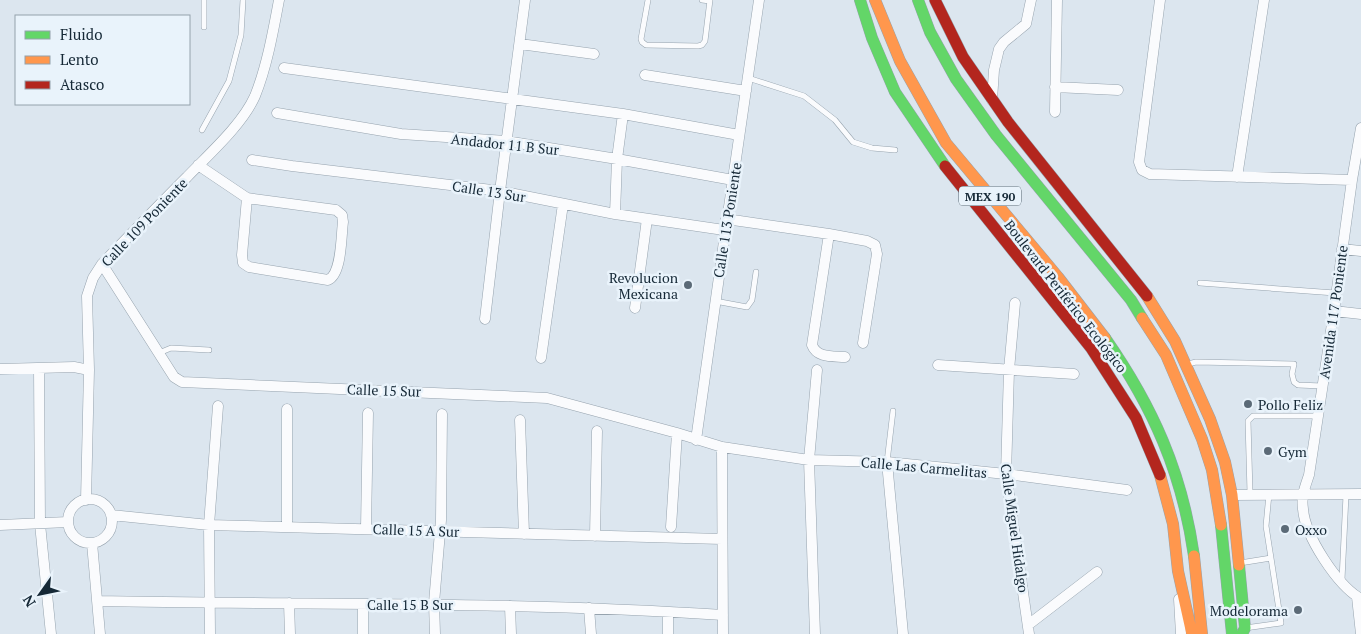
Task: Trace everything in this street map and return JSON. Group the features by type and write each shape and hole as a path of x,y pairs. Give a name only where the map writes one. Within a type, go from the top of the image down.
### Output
{"main road":[{"name":"Boulevard Periférico Ecológico","path":"860,0 872,38 895,92 941,162 1091,348 1136,418 1162,479 1173,524 1178,571 1192,634"},
{"name":"Boulevard Periférico Ecológico","path":"874,0 894,49 916,92 950,150 1037,252 1088,316 1130,376 1147,406 1163,438 1179,483 1194,551 1202,634"},
{"name":"MEX 190","path":"918,0 930,32 956,80 996,135 1131,300 1166,355 1202,439 1212,470 1218,501 1232,634"},
{"path":"935,0 963,57 992,100 1144,292 1176,341 1210,419 1225,462 1232,494 1240,563 1243,631"}],"street":[{"name":"Calle 109 Poniente","path":"86,500 89,370 88,296 93,278 102,264 241,118 254,97 272,36 279,0"},
{"path":"485,319 525,0"},
{"name":"Calle 113 Poniente","path":"696,440 724,230 740,135 759,0"},
{"path":"992,100 994,70 1001,46 1026,24 1031,0"},
{"path":"1055,112 1056,0"},
{"path":"1160,0 1139,162 1142,170 1150,174 1352,180"},
{"path":"1237,177 1264,0"},
{"path":"520,44 594,54"},
{"path":"284,68 623,114 740,135"},
{"path":"645,75 746,91"},
{"path":"1055,86 1118,90"},
{"name":"Andador 11 B Sur","path":"277,113 401,134 506,141 733,180"},
{"path":"615,214 617,159 623,114"},
{"name":"Avenida 117 Poniente","path":"1302,494 1309,475 1361,128"},
{"name":"Calle 13 Sur","path":"252,160 500,192 615,214 724,230"},
{"path":"198,165 247,198 336,210 342,215 343,222 338,270 333,278 328,280 249,267 243,263 247,198"},
{"path":"541,358 563,204"},
{"path":"635,308 647,219"},
{"path":"726,219 829,234 867,241 875,245 877,254 863,343"},
{"path":"829,234 812,345 814,351 820,355 845,357"},
{"path":"1342,249 1361,251"},
{"name":"Calle 15 Sur","path":"102,264 174,378 182,382 547,398 722,447"},
{"name":"Calle Miguel Hidalgo","path":"1015,303 1009,370 1006,474 1028,629"},
{"path":"1334,311 1361,314"},
{"path":"938,365 1074,374"},
{"path":"0,369 74,367 89,370"},
{"path":"39,368 40,524 51,634"},
{"path":"815,634 809,460 817,370"},
{"path":"210,634 209,525 218,406"},
{"path":"286,527 287,409"},
{"path":"366,528 368,413"},
{"path":"435,634 434,603 440,531 442,414"},
{"path":"520,420 524,534"},
{"path":"596,431 596,536"},
{"path":"671,527 677,433"},
{"path":"722,447 723,634"},
{"name":"Calle Las Carmelitas","path":"722,447 809,460 887,462 1006,474 1127,490"},
{"path":"887,462 903,634"},
{"path":"1232,494 1361,494"},
{"path":"1302,494 1303,511 1309,530 1319,550 1342,583 1359,598 1361,634"},
{"path":"86,500 98,501 104,504 111,514 110,530 100,540 92,543 85,542 74,535 68,522 75,505 86,500"},
{"name":"Calle 15 A Sur","path":"111,514 209,525 722,539"},
{"path":"0,526 68,522"},
{"path":"92,543 100,634"},
{"path":"1178,571 1181,634"},
{"path":"1028,629 1097,572"},
{"name":"Calle 15 B Sur","path":"96,601 434,603 723,615"},
{"path":"289,603 290,634"},
{"path":"363,604 363,634"},
{"path":"510,606 511,634"},
{"path":"589,608 591,634"},
{"path":"668,612 668,634"}],"lane":[{"path":"204,0 204,27"},
{"path":"202,130 229,80 241,35 243,0"},
{"path":"648,0 641,38 642,42 646,45 702,45 710,1 702,0"},
{"path":"748,78 804,96 835,120 853,142 872,148 895,150"},
{"path":"714,301 747,307 752,300 756,272"},
{"path":"1200,283 1336,293"},
{"path":"158,353 172,348 209,350"},
{"path":"1186,365 1196,362 1294,364 1292,374 1294,382 1298,385 1323,386"},
{"path":"887,462 893,411"},
{"path":"1250,494 1248,421 1250,417 1318,416"},
{"path":"1243,631 1281,623 1266,526 1269,494"},
{"path":"1342,583 1346,495"},
{"path":"1240,563 1271,558"}],"traffic: fast":[{"path":"860,0 872,38 895,92 945,166"},
{"path":"918,0 930,32 956,79 996,135 1131,300 1142,318"},
{"path":"1105,338 1137,389 1163,441 1182,496 1194,556"},
{"path":"1221,525 1232,634"},
{"path":"1239,565 1245,628 1242,634"}],"traffic: slow":[{"path":"875,0 900,61 946,143 1058,277 1105,338"},
{"path":"1147,296 1175,341 1210,419 1225,462 1232,495 1239,565"},
{"path":"1142,318 1166,355 1202,439 1212,470 1221,525"},
{"path":"1160,475 1173,524 1178,571 1192,634"},
{"path":"1194,556 1202,634"}],"traffic: jam":[{"path":"935,0 963,57 1008,122 1147,296"},
{"path":"945,166 1091,348 1136,418 1160,475"}],"place":[{"name":"Revolucion Mexicana","path":"688,285"},
{"name":"Pollo Feliz","path":"1248,404"},
{"name":"Gym","path":"1268,451"},
{"name":"Oxxo","path":"1285,529"},
{"name":"Modelorama","path":"1298,610"}]}
